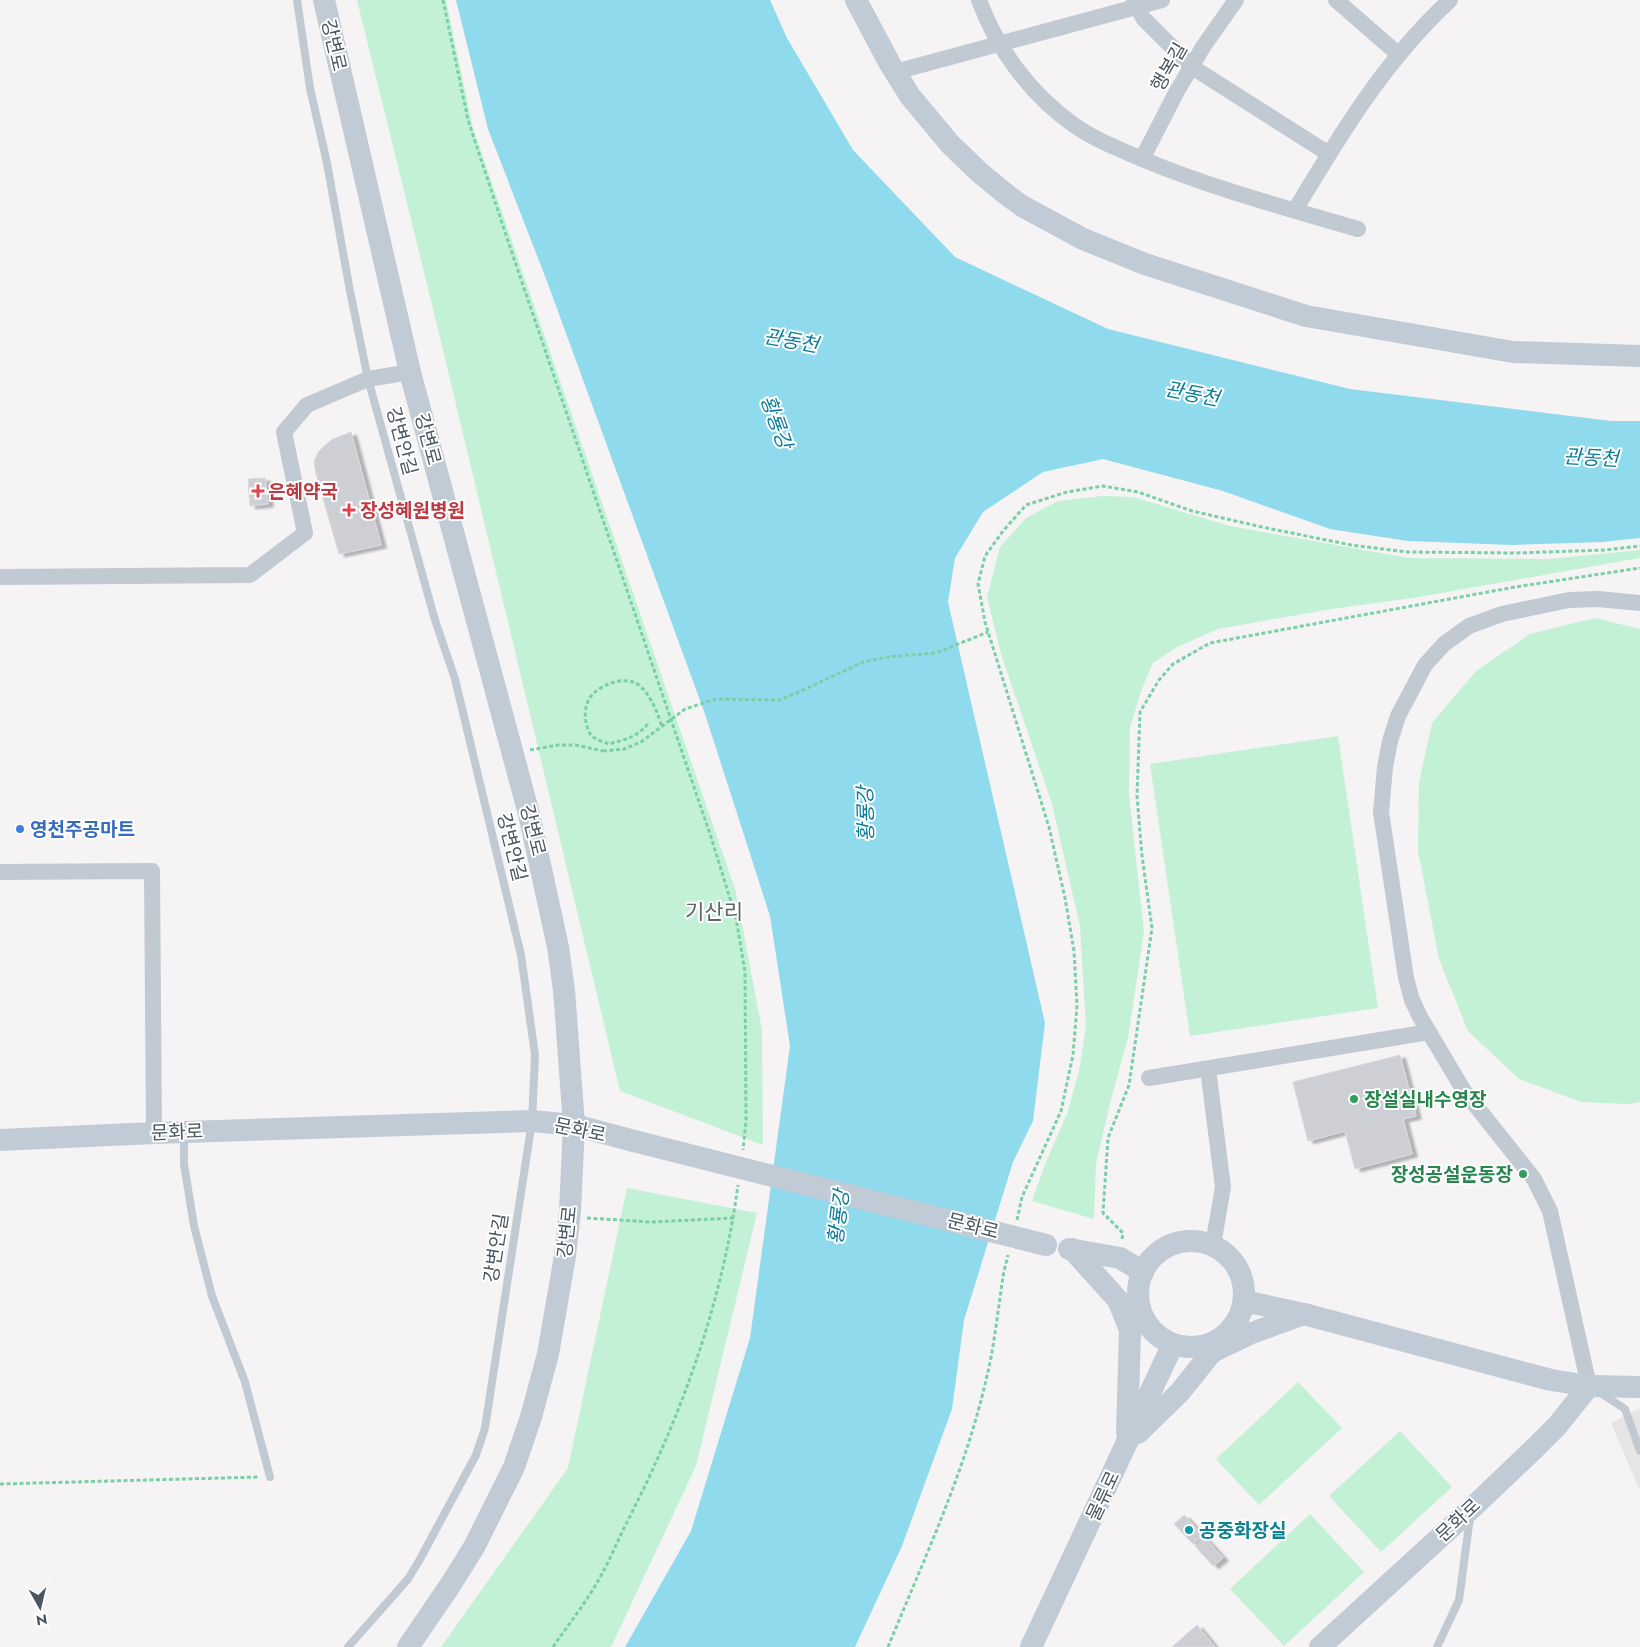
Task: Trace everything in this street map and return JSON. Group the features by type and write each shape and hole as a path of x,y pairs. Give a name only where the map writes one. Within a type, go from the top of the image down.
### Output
{"street":[{"name":"강변로","path":"324,0 410,372 532,823 558,947 564,990 574,1125 569,1216 563,1265 548,1354 531,1417 514,1466 474,1547 408,1647"},
{"path":"856,0 895,72 910,96 935,127 979,172 1007,195 1022,206 1083,239 1145,264 1306,316 1513,352 1640,356"},
{"path":"979,0 999,43 1022,76 1058,113 1094,138 1173,172 1358,229"},
{"path":"895,72 1136,3 1162,0"},
{"name":"행복길","path":"1142,159 1177,91 1203,47 1236,0"},
{"path":"1336,0 1398,54"},
{"path":"1296,210 1329,154 1374,85 1422,27 1450,0"},
{"path":"1136,3 1143,18 1192,67 1329,154"},
{"path":"0,576 250,575 305,532 284,432 307,405 368,379 410,372"},
{"path":"1589,1386 1550,1211 1534,1179 1464,1091 1412,1000 1406,978 1380,812 1385,766 1390,740 1398,716 1425,665 1444,644 1468,626 1502,614 1569,600 1598,599 1640,603"},
{"path":"0,872 152,871 154,1133"},
{"path":"1149,1078 1429,1032"},
{"path":"1208,1069 1223,1186 1213,1245"},
{"name":"문화로","path":"0,1140 532,1121 574,1125 1046,1245 1120,1258 1143,1272"},
{"path":"1196,1241 1213,1245 1227,1255 1238,1268 1244,1284 1244,1301 1240,1316 1231,1329 1219,1339 1204,1345 1189,1347 1173,1344 1158,1336 1147,1323 1140,1308 1138,1291 1143,1272 1150,1260 1164,1248 1179,1242 1196,1241"},
{"path":"1072,1249 1118,1300 1130,1330 1127,1444"},
{"path":"1244,1301 1304,1314 1551,1380 1589,1386 1640,1387"},
{"path":"1127,1444 1180,1392 1212,1352 1249,1334 1304,1314"},
{"name":"물류로","path":"1031,1647 1173,1344"},
{"name":"문화로","path":"1320,1647 1472,1508 1557,1426 1589,1386"}],"lane":[{"name":"강변안길","path":"297,0 310,88 327,163 368,379 432,611 455,679 519,946 535,1055 532,1121 485,1428 476,1455 420,1561 408,1579 348,1647"},
{"path":"184,1132 184,1164 194,1226 212,1296 245,1382 270,1477"},
{"path":"1589,1386 1625,1409 1640,1451"},
{"path":"1437,1647 1459,1600 1472,1508"}],"path":[{"path":"443,0 468,120 516,266 612,542 711,837 736,918 745,972 746,1121 743,1150"},
{"path":"1015,1225 1022,1197 1061,1111 1073,1055 1077,1006 1074,951 1065,898 1049,827 985,622 978,584 985,556 1003,531 1026,505 1067,492 1103,486 1138,492 1192,511 1351,545 1407,552 1604,550 1640,546"},
{"path":"1120,1258 1123,1233 1103,1213 1108,1138 1129,1085 1152,928 1142,856 1137,787 1140,712 1159,680 1173,664 1210,644 1515,587 1640,568"},
{"path":"513,753 558,745 576,745 603,751 624,749 641,742 685,709 716,699 780,700 863,662 887,657 936,653 988,632"},
{"path":"648,724 638,734 626,740 609,744 593,737 588,731 585,715 587,705 593,694 607,684 626,680 638,685 648,694 662,727"},
{"path":"553,1647 591,1593 650,1479 687,1390 716,1296 734,1218 739,1180"},
{"path":"569,1216 651,1222 734,1218"},
{"path":"888,1647 948,1502 971,1435 987,1378 1008,1252"},
{"path":"0,1484 270,1477"}],"shaded area":[{"path":"1640,1408 1640,1491 1611,1423"}],"green space":[{"path":"357,0 446,0 473,128 736,892 762,1030 763,1145 620,1091 438,329"},
{"path":"1103,496 1133,497 1230,526 1409,558 1549,559 1640,550 1640,558 1413,598 1331,609 1218,629 1177,647 1153,663 1143,686 1130,727 1129,794 1144,932 1128,1038 1096,1164 1094,1219 1032,1201 1046,1162 1067,1114 1079,1071 1086,1026 1080,926 1052,804 1001,654 987,597 1000,547 1026,518 1058,501"},
{"path":"1595,618 1640,629 1640,1102 1628,1104 1581,1102 1519,1079 1468,1031 1439,959 1418,851 1419,782 1432,723 1476,671 1530,634"},
{"path":"1338,736 1378,1008 1190,1036 1150,764"},
{"path":"627,1188 757,1213 696,1466 611,1647 441,1647 568,1468"},
{"path":"1298,1382 1342,1428 1259,1505 1216,1459"},
{"path":"1400,1431 1452,1487 1381,1552 1329,1496"},
{"path":"1310,1514 1364,1572 1284,1646 1230,1589"}],"water":[{"path":"456,0 770,0 787,38 853,150 955,257 1108,329 1350,389 1611,421 1640,421 1640,538 1602,542 1512,545 1408,541 1330,529 1223,491 1103,459 1043,472 983,512 955,558 948,602 1045,1023 1033,1121 1013,1162 964,1320 952,1409 902,1546 855,1647 625,1647 691,1531 750,1338 790,1046 770,916 705,714 548,284 488,129"}],"building":[{"name":"장성혜원병원","path":"351,432 381,545 339,554 314,461 319,451 331,440"},
{"name":"은혜약국","path":"265,478 268,504 250,506 248,479"},
{"name":"장설실내수영장","path":"1400,1055 1416,1116 1403,1119 1412,1154 1355,1169 1345,1131 1308,1141 1293,1082"},
{"name":"공중화장실","path":"1184,1515 1203,1536 1193,1544 1174,1524"},
{"name":"공중화장실","path":"1204,1537 1223,1558 1213,1566 1195,1546"},
{"path":"1197,1625 1215,1647 1172,1647"}],"place":[{"name":"은혜약국","path":"258,491"},
{"name":"장성혜원병원","path":"349,510"},
{"name":"영천주공마트","path":"20,829"},
{"name":"장설실내수영장","path":"1354,1099"},
{"name":"장성공설운동장","path":"1523,1174"},
{"name":"공중화장실","path":"1189,1530"}],"district":[{"name":"기산리","path":"714,912"}],"water label":[{"name":"관동천","path":"791,341"},
{"name":"관동천","path":"1192,394"},
{"name":"황룡강","path":"776,422"},
{"name":"관동천","path":"1591,458"},
{"name":"황룡강","path":"866,814"},
{"name":"황룡강","path":"839,1217"}]}
